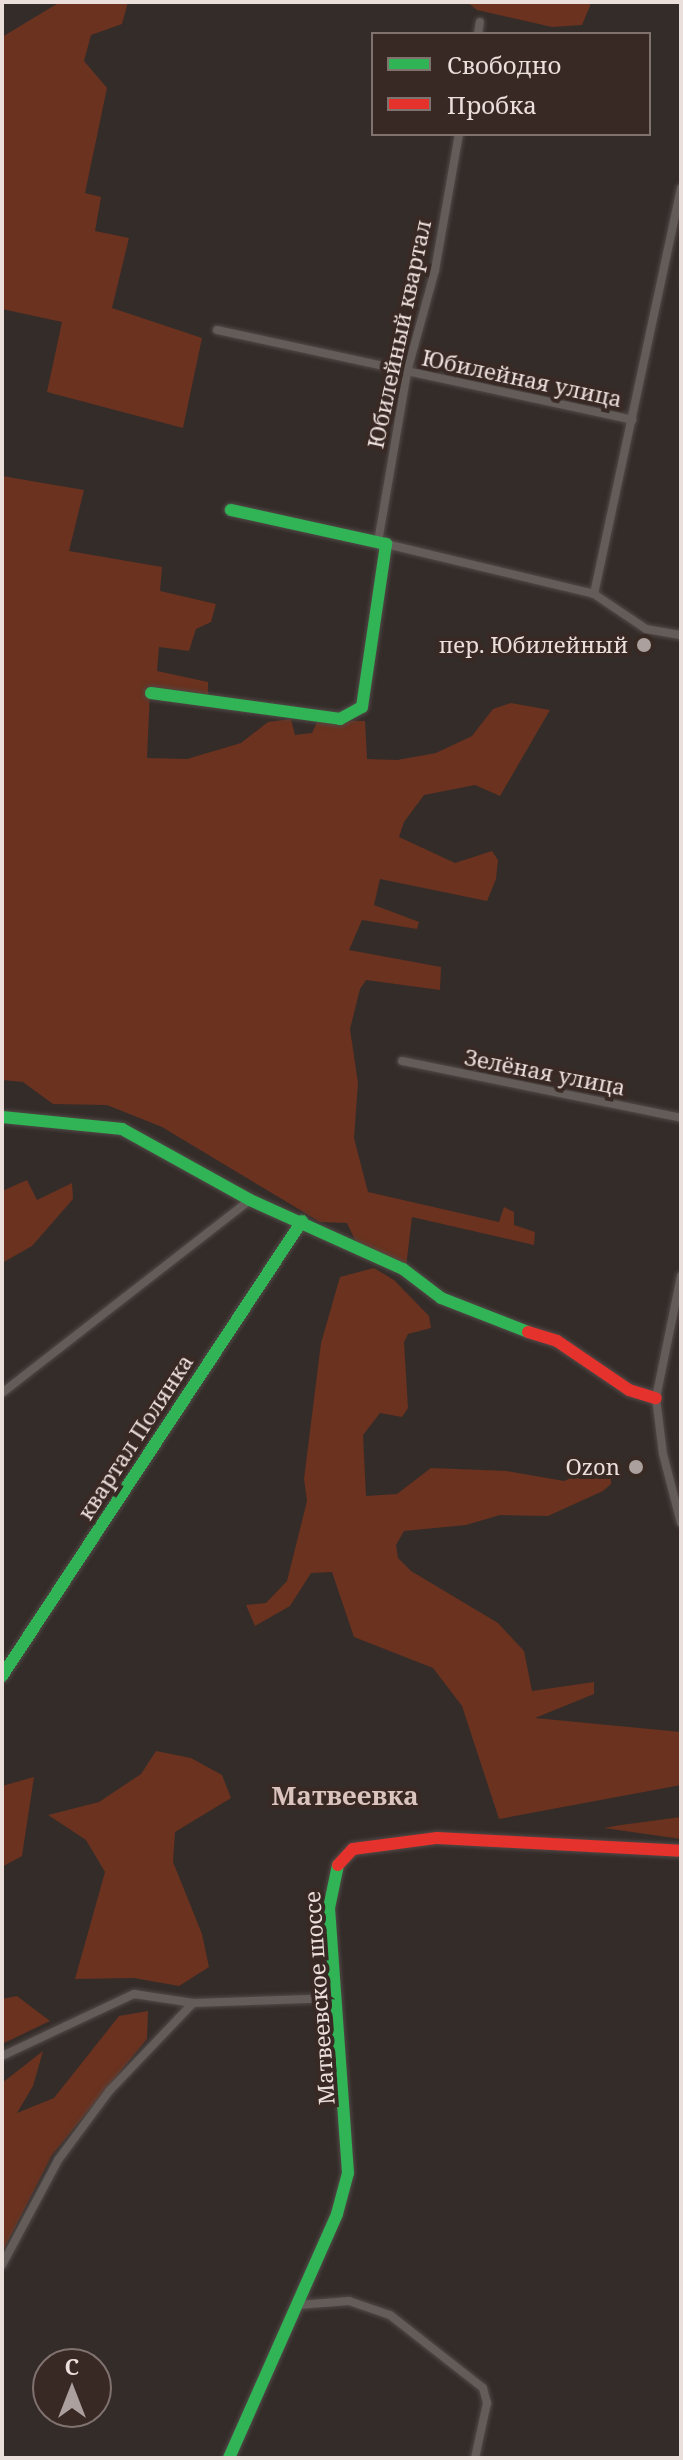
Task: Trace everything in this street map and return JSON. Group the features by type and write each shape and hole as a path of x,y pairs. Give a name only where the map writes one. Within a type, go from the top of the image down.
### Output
{"street":[{"path":"478,32 480,22"},
{"name":"Юбилейный квартал","path":"151,693 340,719 357,713 364,701 382,543 407,372 435,270 459,136"},
{"path":"594,594 681,188"},
{"name":"Юбилейная улица","path":"217,330 632,420"},
{"path":"231,510 594,594 646,629 681,635"},
{"name":"Зелёная улица","path":"402,1061 681,1118"},
{"path":"2,1117 122,1129 250,1200 403,1269 441,1298 487,1320 557,1341 629,1390 656,1398"},
{"path":"2,1393 250,1200"},
{"name":"квартал Полянка","path":"2,1676 302,1221"},
{"path":"681,1276 656,1398 663,1454 681,1523"},
{"name":"Матвеевское шоссе","path":"229,2458 337,2214 348,2173 330,1881 338,1863 353,1849 437,1838 681,1851"},
{"path":"2,2056 121,1997 193,2003 337,1998"},
{"path":"2,2265 58,2160 110,2090 193,2003"},
{"path":"298,2305 349,2301 390,2315 483,2388 487,2403 475,2458"}],"shaded area":[{"path":"60,2 128,2 122,24 91,35 84,61 107,88 85,193 101,197 95,231 129,238 112,308 202,338 183,428 47,392 62,322 2,309 2,37"},
{"path":"467,2 590,2 590,6 582,25 552,27 477,10"},
{"path":"2,476 84,490 69,551 162,567 160,591 216,604 211,622 196,629 189,651 159,647 157,671 208,682 208,698 150,691 147,758 187,759 241,743 268,722 291,719 295,735 312,733 318,720 365,721 367,759 397,760 436,753 472,736 493,709 511,703 550,710 500,796 475,785 424,795 404,822 399,837 455,863 492,851 498,860 496,879 487,901 380,879 374,905 419,922 417,929 362,920 349,950 441,967 440,990 366,980 360,989 350,1029 358,1083 354,1138 368,1192 499,1222 504,1207 514,1212 514,1225 535,1232 534,1245 412,1217 406,1267 355,1240 347,1223 320,1222 162,1127 107,1105 53,1104 23,1082 2,1080"},
{"path":"27,1180 37,1200 72,1183 73,1199 32,1246 2,1263 2,1191"},
{"path":"374,1268 394,1280 429,1316 431,1328 408,1334 404,1342 408,1408 402,1417 380,1413 363,1435 366,1496 397,1494 431,1468 507,1471 564,1481 600,1466 611,1473 611,1484 603,1491 548,1516 500,1515 466,1525 404,1531 396,1545 398,1558 411,1571 498,1623 524,1651 532,1691 594,1682 594,1694 535,1718 681,1732 681,1785 499,1819 462,1706 433,1668 354,1637 332,1572 311,1573 290,1606 255,1626 246,1605 266,1603 287,1581 307,1501 304,1479 321,1343 340,1277"},
{"path":"156,1751 191,1758 222,1775 231,1798 175,1832 173,1862 202,1934 209,1967 179,1986 134,1978 75,1979 105,1872 86,1840 48,1815 99,1802 141,1774"},
{"path":"34,1777 22,1856 2,1867 2,1786"},
{"path":"681,1817 681,1839 604,1828 621,1825"},
{"path":"17,1996 50,2021 2,2044 2,1999"},
{"path":"148,2011 147,2039 52,2155 2,2253 2,2083 43,2051 33,2086 17,2113 54,2098 119,2016"}],"traffic: fast":[{"path":"151,693 340,719 362,707 386,544 231,510"},
{"path":"2,1117 122,1129 250,1200 403,1269 441,1298 528,1332"},
{"path":"2,1676 302,1221"},
{"path":"229,2458 337,2214 348,2173 329,1908 338,1865"}],"traffic: jam":[{"path":"528,1332 557,1341 629,1390 656,1398"},
{"path":"338,1865 353,1849 437,1838 681,1851"}],"place":[{"name":"пер. Юбилейный","path":"644,645"},
{"name":"Ozon","path":"636,1467"}],"district":[{"name":"Матвеевка","path":"345,1796"}]}
